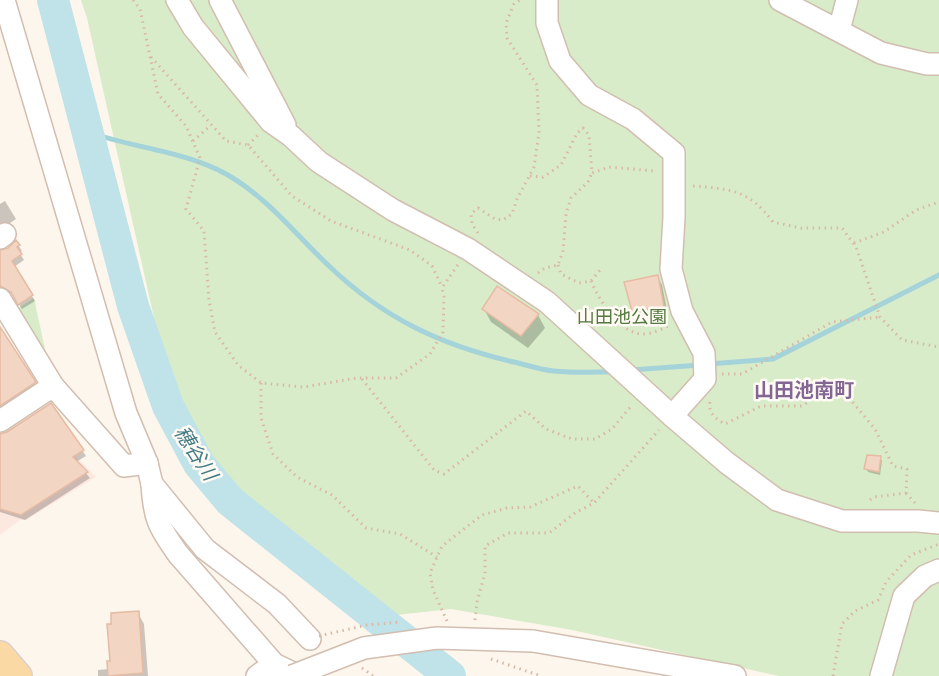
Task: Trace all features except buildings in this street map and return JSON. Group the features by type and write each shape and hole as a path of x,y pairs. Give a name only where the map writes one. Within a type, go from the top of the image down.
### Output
{"main road":[{"path":"0,655 18,676"}],"street":[{"path":"4,0 126,413 147,463 152,484 153,512 163,534 178,554 274,664 299,676"},
{"path":"177,0 193,27 271,122 291,136 319,162 393,210 468,249 547,302 672,416 727,463 777,500 842,521 939,523"},
{"path":"220,0 291,136"},
{"path":"547,0 547,23 560,61 590,95 633,119 674,153 671,269 686,318 705,353 704,379 672,416"},
{"path":"780,0 881,53 927,64 939,64"},
{"path":"839,30 847,0"},
{"path":"0,299 53,386 124,466 147,463"},
{"path":"0,421 53,386"},
{"path":"152,484 205,549 277,604 310,639"},
{"path":"881,676 904,596 925,576 939,570"},
{"path":"292,676 364,648 436,638 533,642 735,676"},
{"path":"256,676 274,664"}],"path":[{"path":"133,0 140,9 158,94 186,126 200,158 186,209 204,231 209,300 215,332 238,364 261,383 303,387 362,378 396,378 430,354 443,332 444,297 432,266 410,250 331,221 292,195 248,145 226,141 150,56"},
{"path":"442,288 478,234 472,224 471,213 478,208 495,219 503,220 512,214 516,199 534,167 539,133 537,85 507,38 506,23 514,3 520,0"},
{"path":"192,141 212,125"},
{"path":"530,176 543,177 561,165 577,133 583,128 589,135 592,173 588,182 572,198 566,214 563,251 558,265 561,274 579,283 591,281 601,269"},
{"path":"592,173 609,167 730,189 761,206 773,222 801,228 842,228 854,243 880,317 902,340 939,346"},
{"path":"854,243 884,232 916,210 939,202"},
{"path":"527,289 544,268 558,265"},
{"path":"591,281 599,299 610,313 625,326 641,334 652,333 686,318"},
{"path":"857,522 861,507 874,497 906,493 907,469 893,466 875,429 850,399 850,386 846,380 830,386 802,406 761,406 725,424 715,418 709,408 711,395 704,379 742,374 832,322 880,317"},
{"path":"362,378 434,470 444,474 526,411 546,429 572,439 595,439 612,429 645,390"},
{"path":"261,383 261,418 273,453 297,477 332,495 366,528 400,534 437,557"},
{"path":"475,620 485,573 484,546 508,533 549,533 575,513 594,503 672,416"},
{"path":"451,630 432,590 430,573 442,546 482,515 507,508 530,507 578,486 594,503"},
{"path":"833,676 842,624 855,610 878,600 886,582 911,555 939,544"},
{"path":"485,657 541,676"}],"shaded area":[{"path":"47,427 96,477 26,520 20,520 0,535 0,457"}],"green space":[{"name":"山田池公園","path":"81,0 939,0 939,676 779,676 572,630 451,609 387,616 300,549 234,493 198,448 171,394 87,18"},
{"path":"34,298 46,354 42,356 14,311"}],"waterway":[{"name":"穂谷川","path":"53,0 133,306 168,406 199,464 230,501 450,676"},
{"path":"88,132 193,160 226,174 268,205 349,284 392,314 437,338 487,355 544,370 613,372"},
{"path":"709,364 773,359 939,275"},
{"path":"631,370 700,365"}],"district":[{"name":"山田池南町","path":"804,390"}]}
